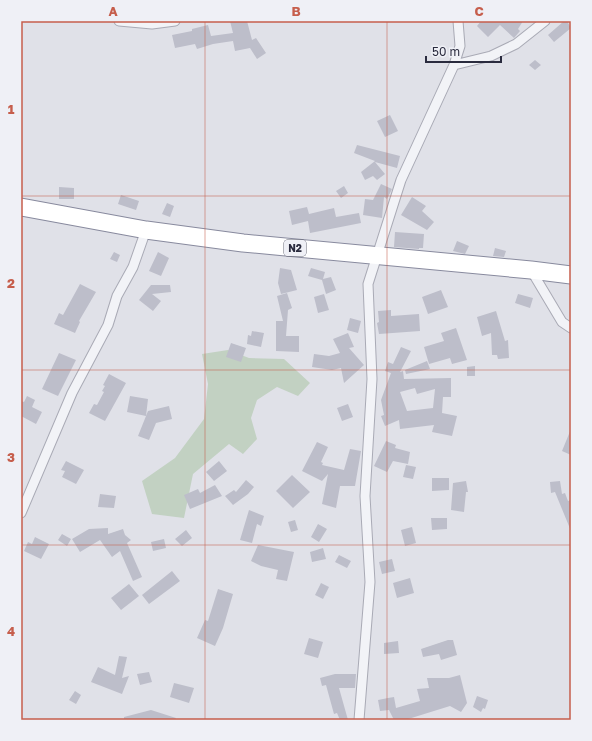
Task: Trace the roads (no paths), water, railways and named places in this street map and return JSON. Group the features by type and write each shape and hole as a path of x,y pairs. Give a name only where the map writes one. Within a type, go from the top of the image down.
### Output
{"highway":[{"name":"N2","path":"21,207 146,230 243,243 571,275"}],"street":[{"path":"119,21 152,24 175,21"},
{"path":"359,720 370,582 365,496 372,379 368,284 401,180 454,65 460,46 458,21"},
{"path":"454,65 491,56 516,44 545,21"},
{"path":"21,513 72,393 108,325 117,296 133,267 146,230"},
{"path":"531,270 562,322 571,328"}]}
